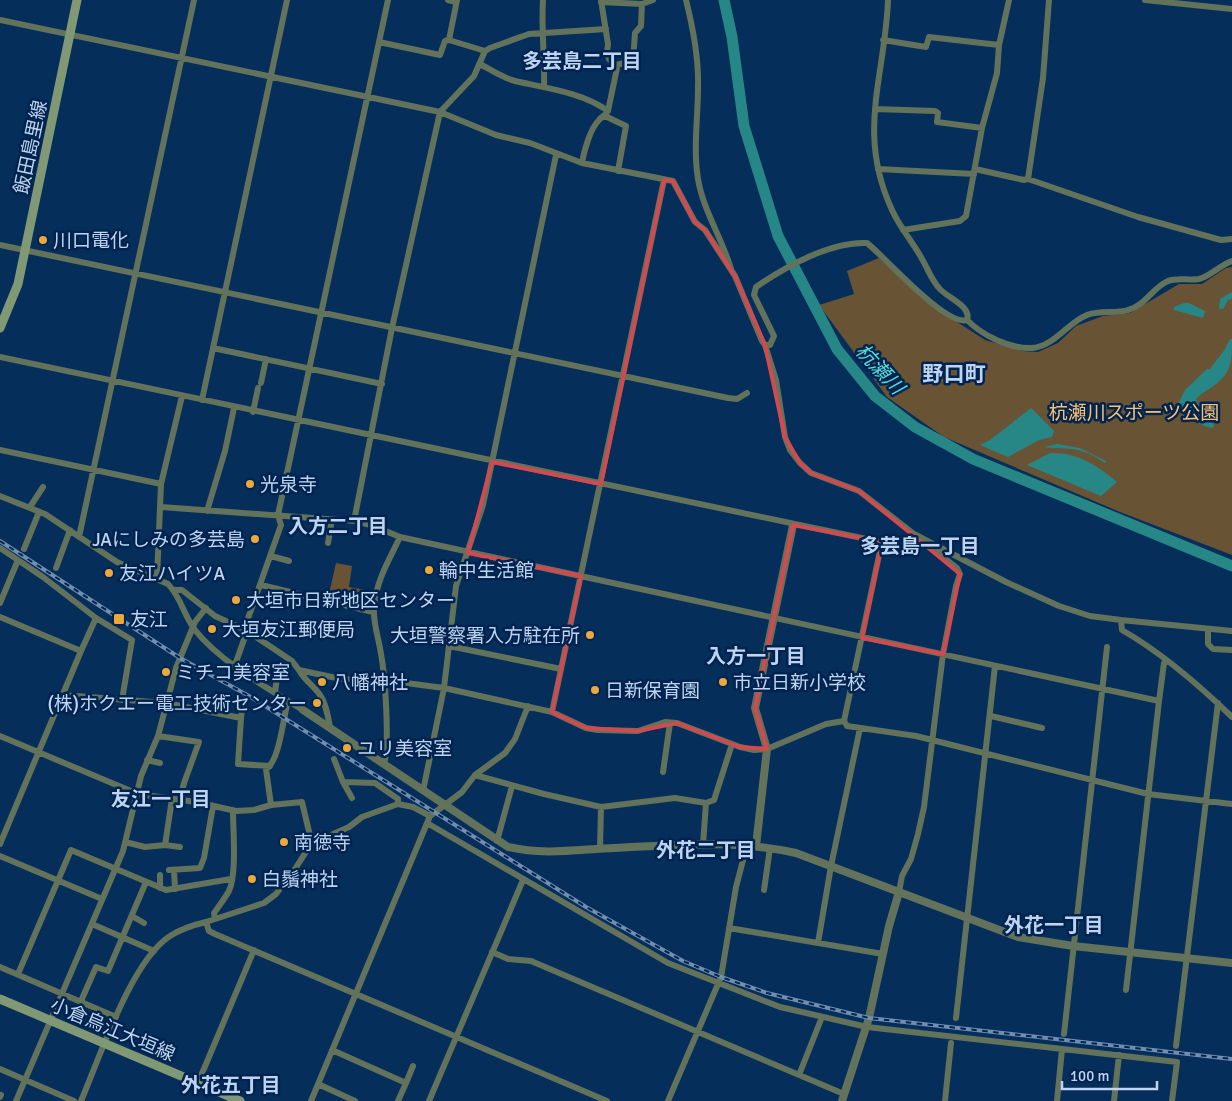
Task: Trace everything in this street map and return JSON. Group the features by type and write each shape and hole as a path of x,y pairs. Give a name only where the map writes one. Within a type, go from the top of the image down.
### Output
{"main road":[{"name":"飯田島里線","path":"0,328 18,284 77,0"},
{"name":"小倉烏江大垣線","path":"0,999 240,1101"}],"street":[{"path":"79,537 95,470 194,0"},
{"path":"202,400 287,0"},
{"path":"235,665 281,525 278,515 388,0"},
{"path":"379,42 440,55 444,41 448,40 456,1 448,0"},
{"path":"543,0 544,86"},
{"path":"582,163 592,132 599,119 606,114 615,83 616,66 609,59 607,52 606,29 601,1 642,4 653,0"},
{"path":"492,952 508,959 531,961 799,1075 843,1098 867,1027 902,876 911,859 918,834 943,654 960,574 957,568 859,490 811,473 800,464 790,450 785,437 776,380 765,345 732,270 698,181 695,153 699,86 697,59 686,0"},
{"path":"888,0 873,138 878,169 892,210 922,258 927,271 938,287 966,310 967,320 976,329 995,339 1032,348 1049,343 1075,321 1088,315 1103,311 1128,310 1141,304 1169,281 1197,279 1232,261"},
{"path":"903,230 964,219 968,211 982,128 997,73 999,44 1009,0"},
{"path":"1028,179 1043,78 1049,0"},
{"path":"1145,0 1232,9"},
{"path":"616,66 633,61 635,34 641,26 642,4"},
{"path":"0,20 440,112 496,135 530,143 556,155 582,163 673,181 696,222 706,230 726,265 732,270"},
{"path":"448,40 484,51 530,34 606,29"},
{"path":"883,40 926,47 929,37 999,44"},
{"path":"354,521 392,328 440,112 474,76 484,51"},
{"path":"480,64 514,81 544,86 599,105 606,114 626,126 618,171"},
{"path":"875,109 912,108 935,111 938,113 937,122 982,128"},
{"path":"423,791 444,688 456,586 483,506 556,155"},
{"path":"878,169 974,171 1024,180 1028,179 1138,217 1221,240 1232,238"},
{"path":"552,712 664,180"},
{"path":"765,345 770,345 774,336 754,291 762,283 822,250 855,242 867,243 931,302 958,320 967,320"},
{"path":"0,245 728,398 737,399 748,393"},
{"path":"213,348 382,384"},
{"path":"0,357 371,437 876,541 881,546 844,721 847,726 932,740 1148,794 1232,804"},
{"path":"253,412 266,360"},
{"path":"157,578 161,484 182,396"},
{"path":"207,511 225,451 234,408"},
{"path":"0,450 161,484"},
{"path":"30,507 43,487"},
{"path":"0,496 30,507 126,566 168,584 174,590 194,628 205,641 235,665 508,847 524,851 752,845 796,853 1018,937 1073,946 1232,963"},
{"path":"161,506 354,521 371,525 400,538 1159,701"},
{"path":"24,549 39,512"},
{"path":"328,542 332,519"},
{"path":"668,1101 718,984 736,887 752,845 768,749 755,708 793,525"},
{"path":"56,568 70,530"},
{"path":"914,534 1006,582 1059,606 1090,616 1232,631"},
{"path":"384,764 386,744 382,656 373,612 383,572 400,538"},
{"path":"0,548 96,618 132,640 122,700"},
{"path":"271,556 289,561"},
{"path":"0,603 18,560"},
{"path":"261,585 373,612"},
{"path":"174,590 182,590 215,616 246,629 292,661 305,681 319,693 324,701 330,727"},
{"path":"16,1101 115,869 125,842 147,760 158,736 176,668 195,622 206,608"},
{"path":"0,617 81,651"},
{"path":"0,844 96,618"},
{"path":"1121,620 1122,630 1141,641 1167,661 1232,717"},
{"path":"1208,629 1208,644 1213,648 1232,650"},
{"path":"449,646 561,670"},
{"path":"1064,1034 1107,647"},
{"path":"1126,990 1159,701 1164,663 1167,661"},
{"path":"956,1018 995,666"},
{"path":"299,670 342,679 383,680 444,688 552,712 586,728 598,730 638,730 670,723 687,725 732,744 754,750 768,749 826,724 844,721"},
{"path":"275,692 277,678"},
{"path":"63,695 166,703 241,718"},
{"path":"243,700 238,764 271,766"},
{"path":"271,805 266,769 271,766 278,754 279,738 288,701"},
{"path":"1176,1046 1218,704"},
{"path":"311,1101 354,994 430,816 462,792 475,775 505,753 524,719 528,706"},
{"path":"990,716 1042,728"},
{"path":"663,772 670,723"},
{"path":"818,943 831,866 860,728"},
{"path":"0,736 138,794 172,798 233,810 254,810 271,805 302,802 310,836 314,842"},
{"path":"158,736 199,742 180,800"},
{"path":"475,775 512,786 601,807 675,798 706,803 714,800 732,744"},
{"path":"334,759 352,798"},
{"path":"147,760 160,763"},
{"path":"343,782 375,783 398,799 398,804"},
{"path":"497,841 512,786"},
{"path":"165,846 172,798"},
{"path":"703,846 706,803"},
{"path":"80,1101 133,980 154,951 169,936 187,927 264,903 276,894 314,842 349,827 362,817 398,804 413,808 430,816"},
{"path":"175,889 172,870 200,868 204,858 213,806"},
{"path":"600,849 601,807"},
{"path":"215,919 214,913 230,889 232,868 236,860 233,844 233,810"},
{"path":"427,823 668,963 718,984 780,1007 867,1027 1177,1062 1172,1101"},
{"path":"125,842 145,847 180,847"},
{"path":"764,890 770,848"},
{"path":"18,974 70,850 166,890 231,879"},
{"path":"0,856 102,899"},
{"path":"160,875 160,888"},
{"path":"429,1101 523,880"},
{"path":"81,1001 96,967 108,972 146,882"},
{"path":"132,916 144,923"},
{"path":"206,922 209,930 215,934 606,1101"},
{"path":"92,924 154,951"},
{"path":"729,928 883,954"},
{"path":"198,1083 254,950"},
{"path":"0,967 63,992 116,1017"},
{"path":"799,1075 822,1017"},
{"path":"945,1101 951,1044"},
{"path":"1057,1101 1062,1049"},
{"path":"332,1050 406,1082"},
{"path":"1114,1101 1119,1055"},
{"path":"398,1101 413,1066"},
{"path":"0,1069 74,1101"},
{"path":"318,1084 355,1101"}],"highlighted area":[{"path":"664,180 673,181 695,222 705,230 735,276 765,345 785,437 800,463 811,473 859,491 960,574 943,654 862,638 882,542 793,525 755,708 767,749 740,747 677,723 638,731 586,728 552,712 581,576 468,553 492,462 601,484"}],"green space":[{"name":"杭瀬川スポーツ公園","path":"879,258 926,302 985,340 1022,351 1038,352 1058,343 1076,326 1103,316 1130,313 1179,284 1202,284 1226,268 1232,267 1232,555 1120,512 944,437 887,397 819,305 854,294 847,271"},
{"path":"336,563 352,566 349,587 372,591 369,607 328,598"}],"shaded area":[{"path":"1232,292 1232,299 1228,300 1223,309 1219,309 1220,299"},
{"path":"1189,303 1205,311 1203,318 1174,310 1174,307"},
{"path":"1230,339 1232,339 1232,354 1227,372 1219,382 1196,399 1201,410 1214,425 1213,428 1208,427 1193,419 1179,402 1185,390 1207,369 1210,369"},
{"path":"1031,408 1054,431 1052,437 1039,440 1008,457 980,445 990,440"},
{"path":"1057,444 1080,448 1106,461 1105,463 1081,451 1044,447"},
{"path":"1050,453 1078,457 1102,470 1117,482 1101,496 1027,465"}],"waterway":[{"name":"杭瀬川","path":"724,0 732,37 744,126 778,236 837,349 875,396 915,427 973,459 1232,566"}],"railway":[{"path":"0,541 180,658 249,696 586,907 683,961 721,977 767,993 869,1018 1232,1059"}],"place":[{"name":"川口電化","path":"43,240"},
{"name":"光泉寺","path":"250,484"},
{"name":"JAにしみの多芸島","path":"255,539"},
{"name":"輪中生活館","path":"429,570"},
{"name":"友江ハイツA","path":"109,573"},
{"name":"大垣市日新地区センター","path":"236,600"},
{"name":"友江","path":"119,619"},
{"name":"大垣友江郵便局","path":"212,629"},
{"name":"大垣警察署入方駐在所","path":"590,635"},
{"name":"ミチコ美容室","path":"166,672"},
{"name":"八幡神社","path":"322,682"},
{"name":"市立日新小学校","path":"723,682"},
{"name":"日新保育園","path":"595,690"},
{"name":"(株)ホクエー電工技術センター","path":"317,703"},
{"name":"ユリ美容室","path":"347,748"},
{"name":"南徳寺","path":"284,842"},
{"name":"白鬚神社","path":"252,879"}],"district":[{"name":"多芸島二丁目","path":"582,61"},
{"name":"野口町","path":"954,374"},
{"name":"入方二丁目","path":"338,526"},
{"name":"多芸島一丁目","path":"920,546"},
{"name":"入方一丁目","path":"756,656"},
{"name":"友江一丁目","path":"161,799"},
{"name":"外花二丁目","path":"706,850"},
{"name":"外花一丁目","path":"1054,925"},
{"name":"外花五丁目","path":"231,1085"}]}
